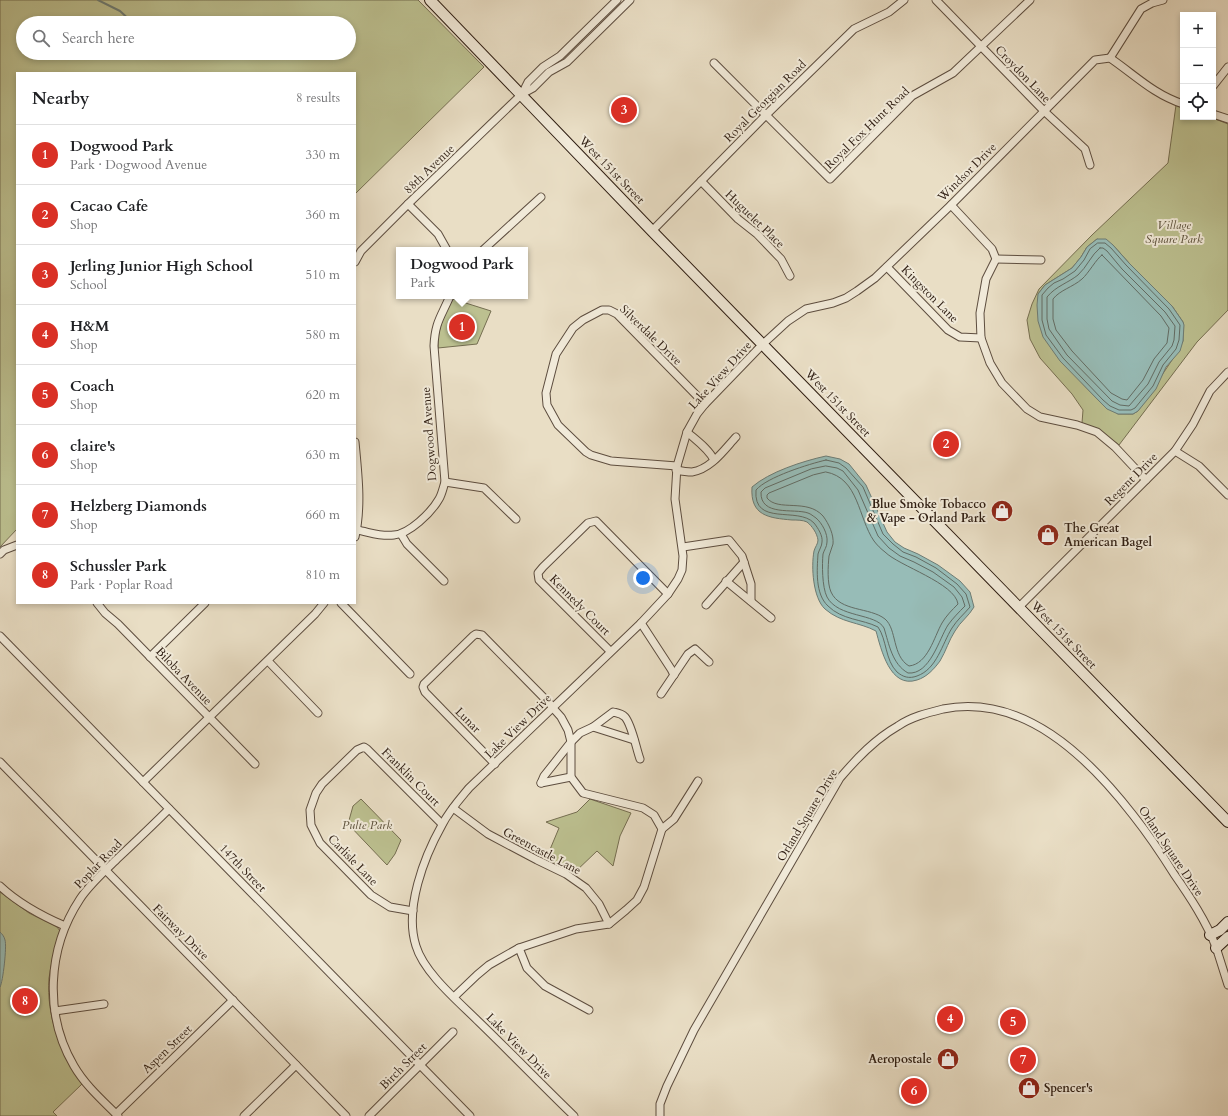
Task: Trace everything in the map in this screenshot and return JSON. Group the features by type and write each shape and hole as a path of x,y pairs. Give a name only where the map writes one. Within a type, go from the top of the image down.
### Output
{"street":[{"name":"West 151st Street","path":"430,0 652,231 1228,822"},
{"name":"88th Avenue","path":"522,94 528,82 533,77 556,58 617,0"},
{"name":"88th Avenue","path":"356,260 361,251 522,94 533,88 549,72 567,62 630,0"},
{"name":"Royal Georgian Road","path":"652,231 766,115 854,29 889,12 904,0"},
{"name":"Croydon Lane","path":"936,0 1044,111 1085,149 1090,165"},
{"name":"Royal Fox Hunt Road","path":"766,115 830,179 912,96 953,73 1030,0"},
{"path":"1163,0 1152,2 1141,9 1110,58 1162,96 1180,103"},
{"name":"Windsor Drive","path":"763,344 784,324 806,310 846,298 865,286 887,267 951,205 1095,60 1110,58"},
{"path":"714,64 766,115"},
{"path":"1215,84 1228,68"},
{"path":"1216,115 1228,119"},
{"name":"Huguelet Place","path":"701,181 738,219 757,234 781,259 790,276"},
{"path":"486,247 541,197"},
{"path":"408,204 438,234 445,247"},
{"path":"951,205 992,249 996,259 986,279 980,313 981,338 990,363 1002,383 1026,409 1040,417 1077,425 1097,432 1115,447 1146,480"},
{"path":"996,259 1041,260"},
{"name":"Kingston Lane","path":"887,267 948,330 960,337 981,338"},
{"name":"Dogwood Avenue","path":"401,534 410,530 434,506 440,498 445,482 434,341 437,322 448,299"},
{"name":"Silverdale Drive","path":"676,468 607,460 586,452 558,425 547,405 546,393 556,354 578,323 597,311 606,309 609,310 617,314 704,404"},
{"name":"Lake View Drive","path":"574,1116 454,997 430,971 419,954 413,936 413,911 417,886 422,870 442,824 469,788 641,623 668,594 678,579 683,564 683,548 675,499 676,468 687,432 704,404 763,344"},
{"name":"Regent Drive","path":"1019,607 1175,451 1193,424 1210,391 1228,372"},
{"path":"687,432 700,443 714,460"},
{"path":"676,468 692,472 700,469 714,460 736,437"},
{"path":"1175,451 1199,466 1228,495"},
{"path":"356,454 359,508 356,534 388,536 401,534 407,544 444,581"},
{"path":"445,482 484,488 516,519"},
{"name":"Kennedy Court","path":"610,652 539,580 538,573 588,523 593,521 599,524 668,594"},
{"path":"683,548 729,540 742,556 751,584 750,601"},
{"path":"0,554 4,550 16,545"},
{"path":"706,605 744,562"},
{"path":"726,581 771,618"},
{"name":"Biloba Avenue","path":"98,604 105,613 118,624 256,764"},
{"path":"150,657 204,604"},
{"path":"143,782 268,661 323,604"},
{"path":"342,604 410,674"},
{"path":"641,623 674,675"},
{"name":"Lunar","path":"495,764 425,692 423,687 428,680 473,636 476,634 482,635 552,707"},
{"name":"147th Street","path":"0,636 470,1116"},
{"path":"661,694 688,654 695,649 709,662"},
{"path":"268,661 318,713"},
{"name":"Orland Square Drive","path":"660,1116 660,1104 667,1086 694,1030 840,778 856,759 886,733 907,720 924,714 961,706 1000,710 1038,726 1067,746 1088,764 1125,804 1148,834 1194,904 1216,948 1228,985"},
{"path":"552,707 564,721 571,742 571,777 583,793 642,808 654,815 662,829"},
{"path":"571,777 541,783 544,776 571,742 580,733 593,727 612,712 619,713 624,716 629,725 640,759"},
{"path":"593,727 634,740"},
{"name":"Franklin Court","path":"364,747 368,749 442,824"},
{"name":"Carlisle Lane","path":"364,747 357,750 322,784 316,793 310,810 311,825 320,843 371,895 390,907 413,911"},
{"name":"Fairway Drive","path":"0,762 346,1116"},
{"path":"454,997 489,965 519,948 576,929 609,924 637,900 644,887 662,829 674,819 698,781"},
{"name":"Greencastle Lane","path":"453,808 488,834 566,874 586,888 599,904 609,924"},
{"name":"Poplar Road","path":"117,1115 92,1090 74,1066 67,1052 58,1027 55,1011 53,992 54,969 58,946 65,926 80,899 105,871 169,809"},
{"path":"0,886 20,903 48,919 65,926"},
{"path":"1210,935 1220,930 1228,922"},
{"path":"1216,948 1228,937"},
{"path":"519,948 527,968 545,986 589,1010"},
{"name":"Aspen Street","path":"117,1115 233,1000"},
{"path":"55,1011 104,1004"},
{"name":"Birch Street","path":"369,1116 454,1032"},
{"path":"244,1116 296,1065"}],"green space":[{"path":"0,0 418,0 484,67 356,193 356,72 16,72 16,530 0,547"},
{"name":"Village Square Park","path":"1176,105 1180,107 1180,120 1216,119 1228,124 1228,310 1197,342 1119,445 1104,434 1082,423 1083,410 1072,394 1040,358 1030,339 1027,320 1039,289 1092,235 1168,163","holes":["1097,239 1113,245 1172,306 1183,322 1183,341 1138,411 1133,414 1118,414 1101,403 1082,383 1038,294 1045,285 1072,268 1087,247"]},
{"path":"453,299 491,311 477,344 438,348 442,322"},
{"name":"Pulte Park","path":"361,799 401,840 395,854 387,865 348,824 353,806"},
{"path":"590,799 631,813 620,836 613,866 597,851 574,873 546,859 559,828 546,822 577,812"},
{"path":"0,892 29,913 57,927 60,931 49,978 50,1007 56,1034 74,1072 82,1084 53,1112 57,1116 0,1116"}],"water":[{"path":"1097,239 1106,239 1113,245 1172,306 1184,325 1183,341 1180,351 1166,367 1156,389 1138,411 1133,414 1118,414 1107,409 1060,361 1043,337 1038,321 1038,294 1045,285 1072,268 1087,247"},
{"path":"826,456 840,459 849,464 866,485 887,532 895,542 938,565 960,581 970,592 974,607 955,631 940,661 921,679 908,681 900,679 888,666 876,631 837,617 831,614 821,604 815,590 813,573 814,551 818,540 811,526 804,521 776,518 763,514 754,504 752,487 759,482 787,468"},
{"path":"0,932 5,939 5,949 0,987"}],"waterway":[{"path":"98,0 120,11 125,16"}],"place":[{"name":"Jerling Junior High School","path":"624,110"},
{"name":"Dogwood Park","path":"462,327"},
{"name":"Cacao Cafe","path":"946,444"},
{"name":"Blue Smoke Tobacco & Vape - Orland Park","path":"1002,511"},
{"name":"The Great American Bagel","path":"1048,535"},
{"name":"Schussler Park","path":"25,1001"},
{"name":"H&M","path":"950,1019"},
{"name":"Coach","path":"1013,1022"},
{"name":"Aeropostale","path":"948,1059"},
{"name":"Helzberg Diamonds","path":"1023,1060"},
{"name":"Spencer's","path":"1029,1088"},
{"name":"claire's","path":"914,1091"}]}
